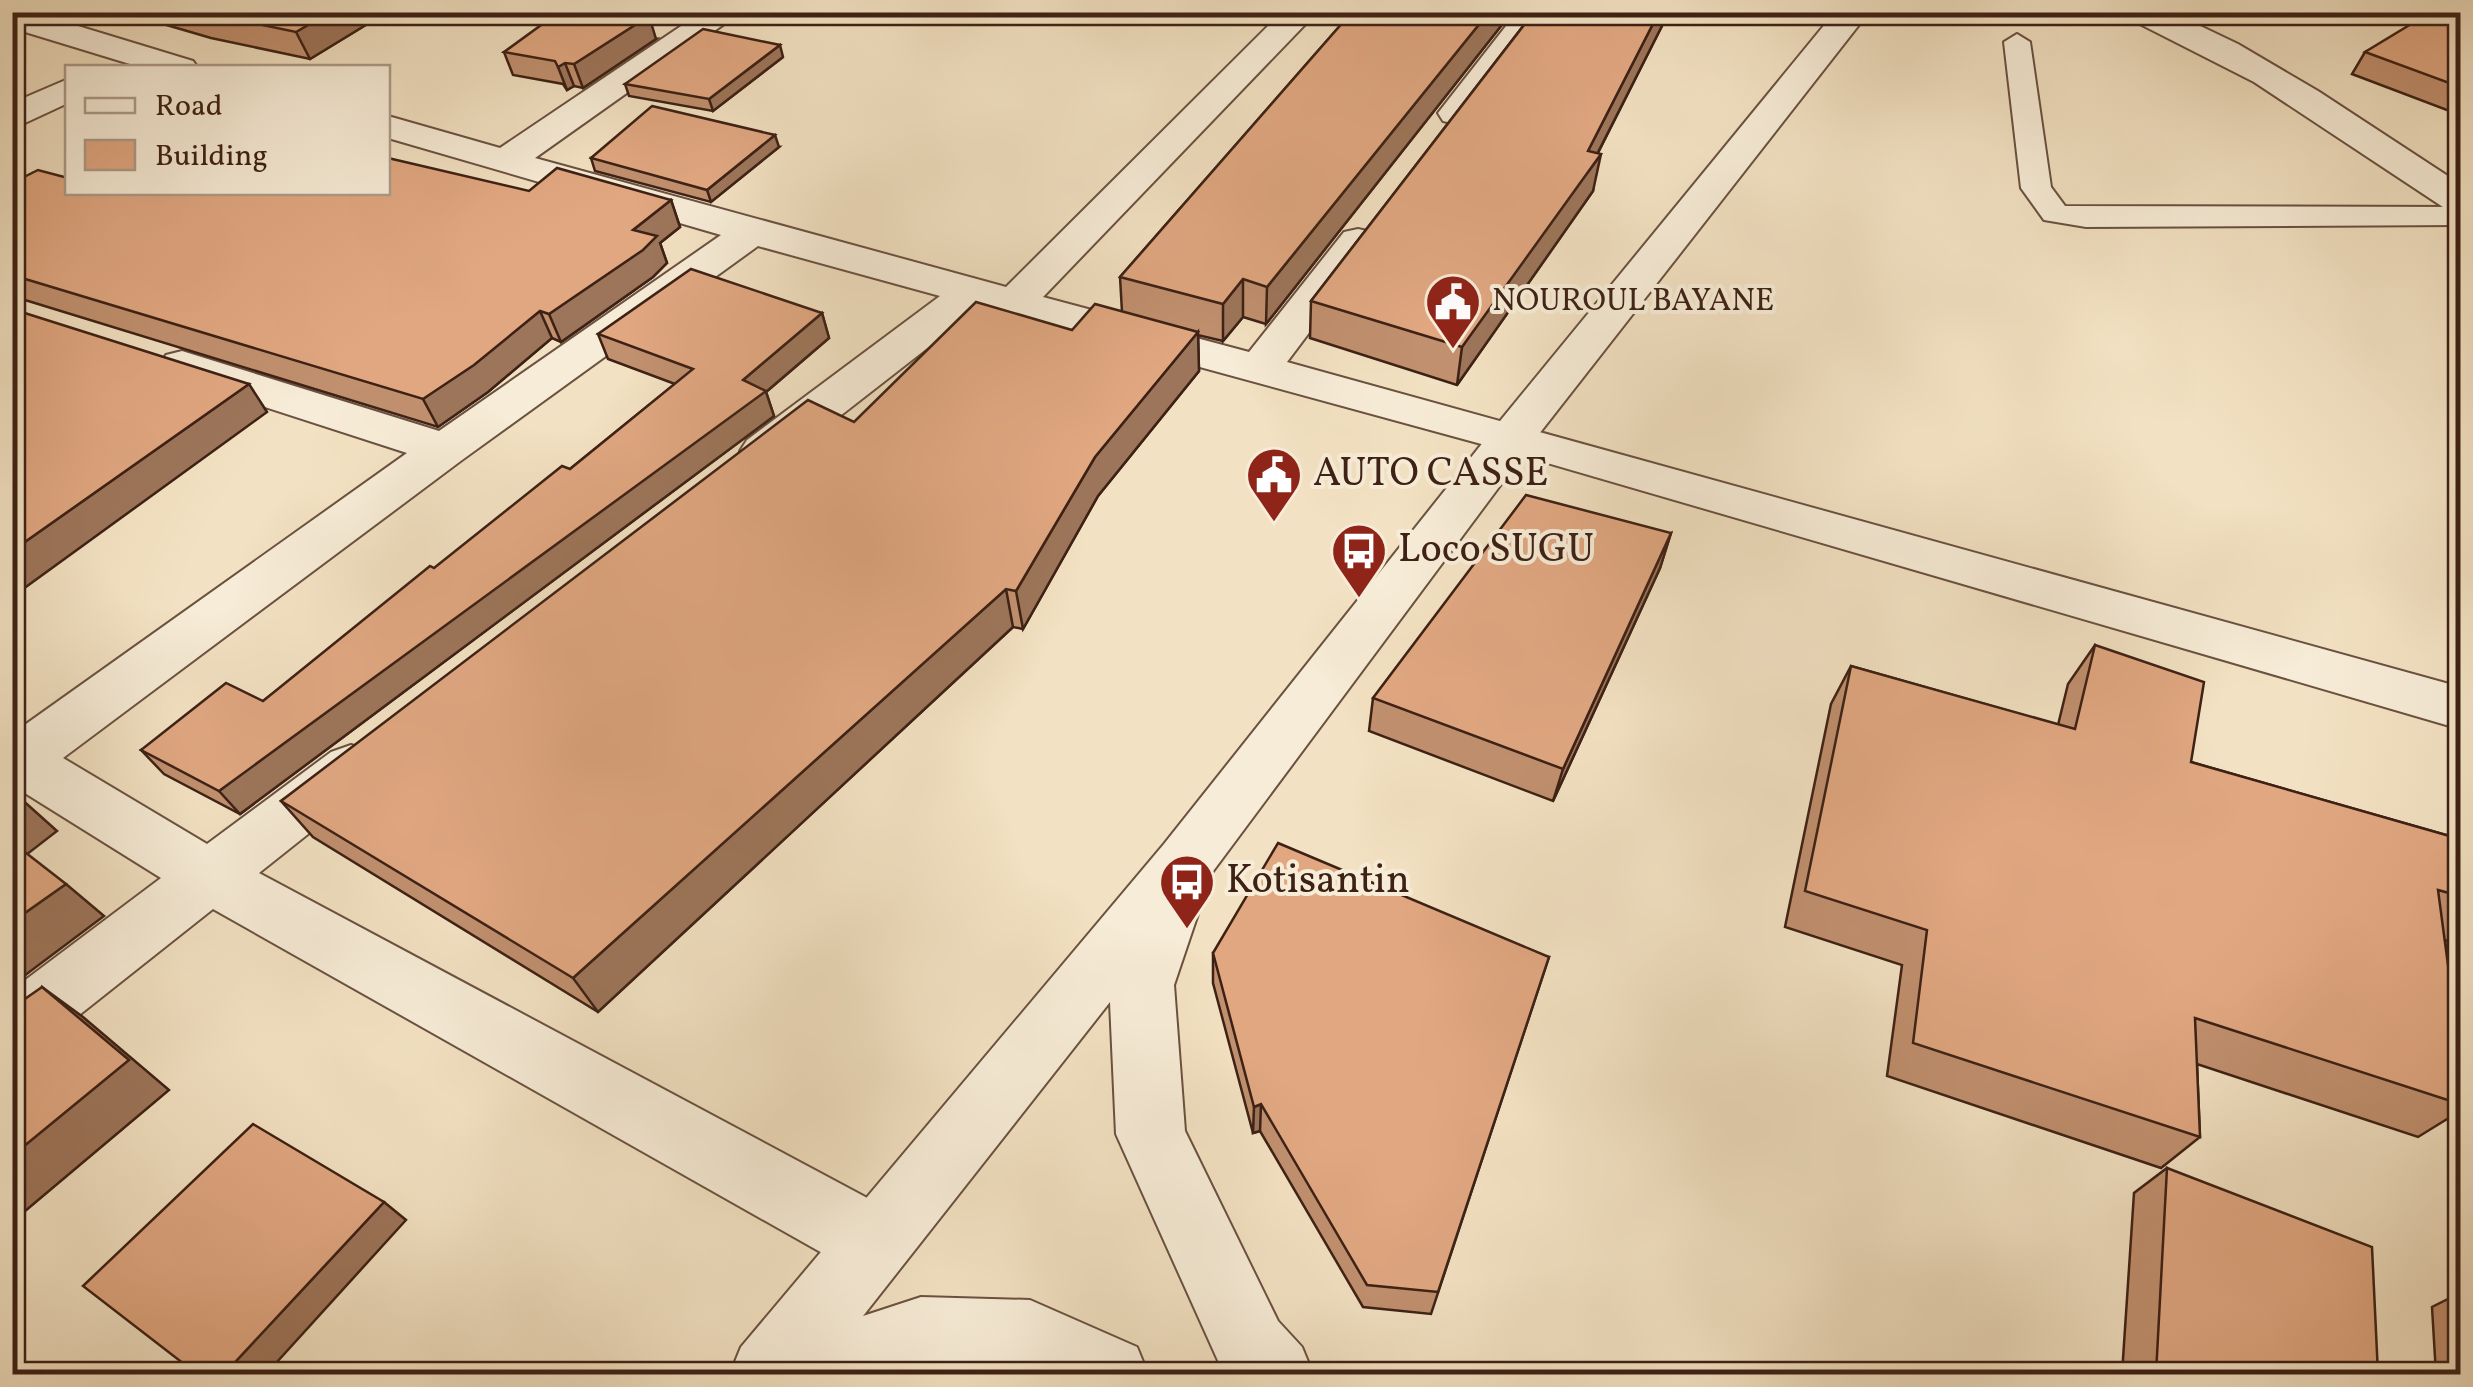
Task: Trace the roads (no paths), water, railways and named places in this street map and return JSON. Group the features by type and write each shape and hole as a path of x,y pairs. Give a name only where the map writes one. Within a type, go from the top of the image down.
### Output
{"street":[{"path":"505,161 725,12"},
{"path":"723,482 992,297 1300,12"},
{"path":"1438,136 1534,12"},
{"path":"768,1374 1185,862 1512,437 1854,12"},
{"path":"2142,12 2178,27 2298,92 2460,201"},
{"path":"12,16 121,61 156,65"},
{"path":"657,26 693,34"},
{"path":"12,118 65,91"},
{"path":"390,128 752,232 1512,437 2460,708"},
{"path":"1259,369 1378,214"},
{"path":"752,232 16,757 210,876 873,1241"},
{"path":"144,352 445,449"},
{"path":"12,1029 397,733"},
{"path":"1185,862 1142,985 1151,1134 1251,1348 1275,1374"},
{"path":"802,1374 921,1335 1030,1338 1110,1374"}],"lane":[{"path":"2017,42 2036,188 2055,214 2086,218 2460,216"}],"place":[{"name":"NOUROUL BAYANE","path":"1453,351"},
{"name":"AUTO CASSE","path":"1274,524"},
{"name":"Loco SUGU","path":"1359,600"},
{"name":"Kotisantin","path":"1187,931"}]}
